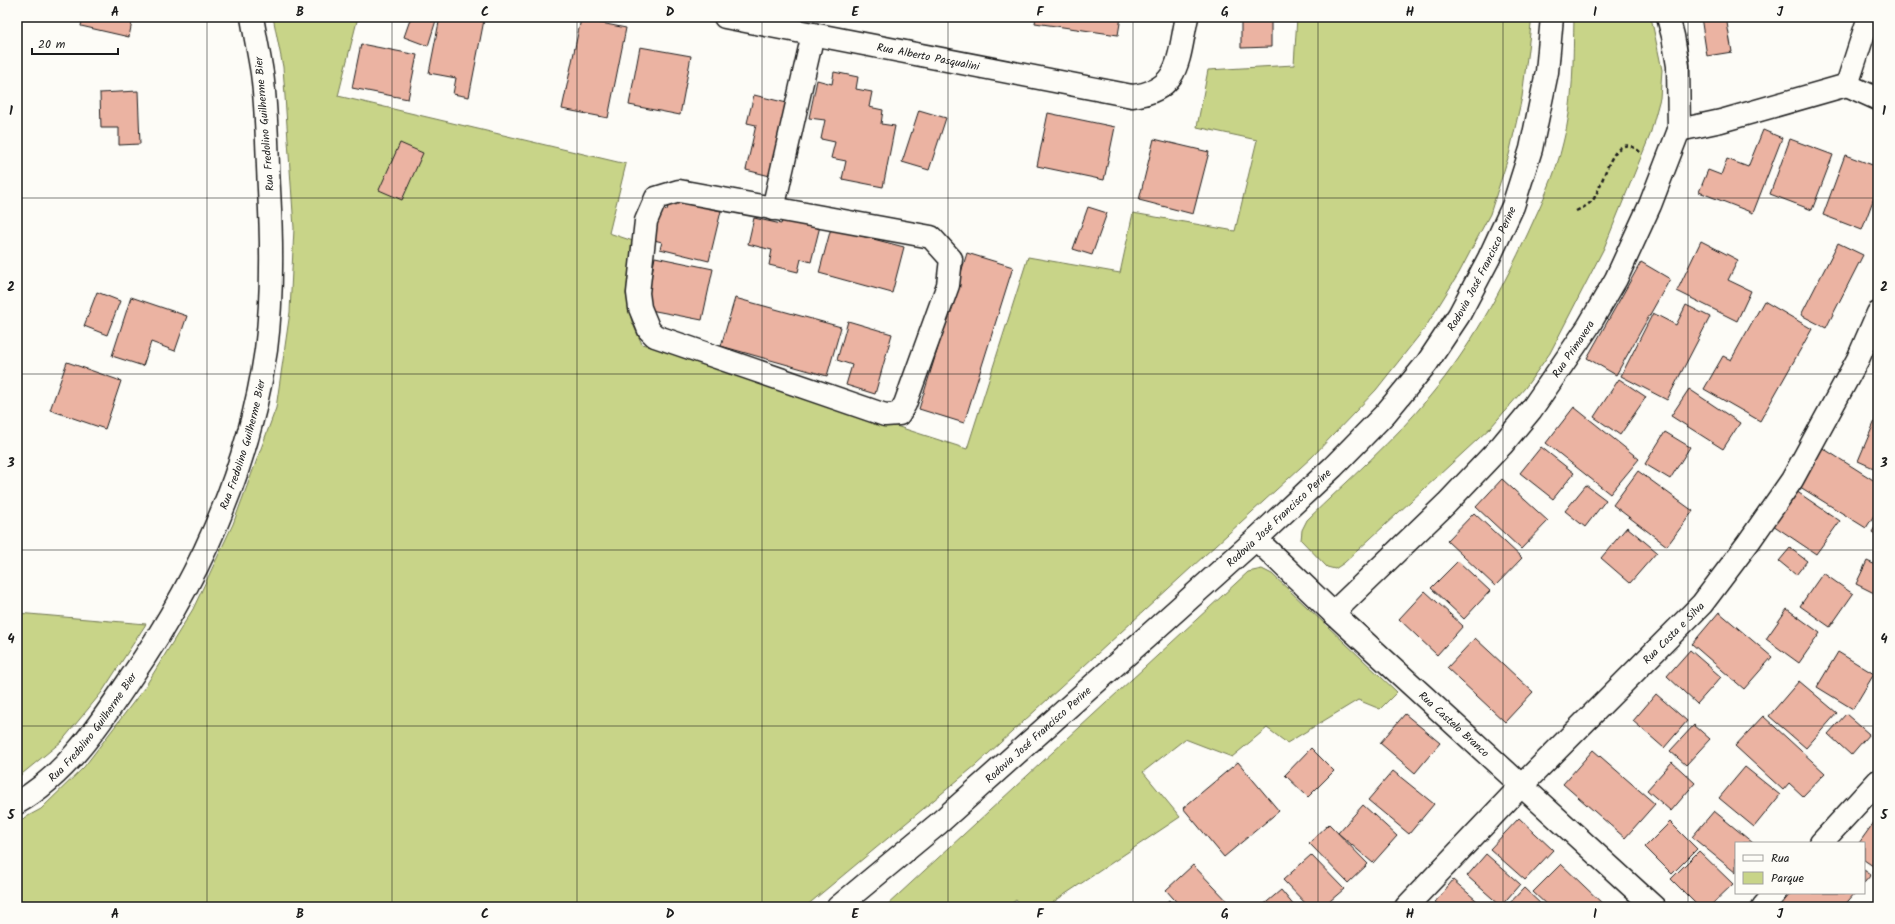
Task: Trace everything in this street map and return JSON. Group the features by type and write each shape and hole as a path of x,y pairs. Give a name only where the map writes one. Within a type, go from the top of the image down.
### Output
{"street":[{"name":"Rua Fredolino Guilherme Bier","path":"17,803 29,796 79,750 149,652 183,596 209,542 227,500 241,455 252,418 266,350 271,276 271,229 262,74 252,17"},
{"name":"Rua Alberto Pasqualini","path":"726,17 1132,96 1148,94 1163,87 1175,69 1187,17"},
{"name":"Rodovia José Francisco Perine","path":"838,907 938,824 1256,539 1333,467 1385,414 1427,363 1459,315 1490,258 1513,206 1531,149 1547,72 1552,17"},
{"name":"Rua Primavera","path":"1333,613 1447,504 1502,445 1531,410 1588,326 1616,279 1650,205 1679,130 1678,66 1668,17"},
{"path":"1847,85 1869,17"},
{"path":"773,209 813,34"},
{"path":"1679,130 1721,121 1847,85 1878,99"},
{"path":"679,191 773,209 931,237 951,259 948,285 905,404 899,414 885,415 655,336 649,330 640,308 638,293 646,221 656,198 679,191"},
{"name":"Rua Costa e Silva","path":"1406,907 1522,786 1702,604 1748,543 1796,474 1858,359 1878,313"},
{"name":"Rua Castelo Branco","path":"1256,539 1333,613 1654,907"},
{"path":"1822,842 1878,781"},
{"path":"1763,907 1775,894"}],"path":[{"path":"1576,210 1586,207 1593,200 1605,172 1620,148 1628,145 1635,146 1642,154 1643,160"}],"green space":[{"path":"273,17 358,17 338,96 626,164 609,233 633,241 626,294 632,322 642,344 967,449 1028,257 1120,273 1133,213 1235,231 1257,140 1197,127 1208,70 1294,65 1297,17 1532,17 1522,97 1509,155 1490,214 1459,273 1425,328 1376,390 1312,457 976,765 805,907 17,907 17,822 41,809 84,767 145,687 193,609 233,524 276,408 290,312 294,228 283,67"},
{"path":"1574,17 1651,17 1662,70 1660,98 1650,135 1604,248 1550,353 1525,388 1491,427 1344,563 1335,569 1327,567 1301,540 1302,530 1307,520 1401,429 1416,413 1459,358 1496,297 1518,255 1548,189 1560,155 1567,128 1571,97"},
{"path":"1262,569 1272,574 1397,692 1380,709 1358,700 1287,743 1267,728 1232,757 1185,739 1143,772 1180,817 1046,907 1024,907 1016,900 1007,907 885,907 1248,572"},
{"path":"17,613 146,624 102,692 61,742 17,778"}],"building":[{"path":"83,17 133,17 129,37 81,26"},
{"path":"411,17 437,17 428,46 404,37"},
{"path":"440,17 472,17 484,20 469,97 453,94 456,78 429,73"},
{"path":"1036,17 1121,17 1118,35 1035,23"},
{"path":"1241,17 1271,17 1271,47 1241,48"},
{"path":"1701,17 1726,17 1732,52 1707,56"},
{"path":"581,19 626,28 608,118 562,109"},
{"path":"361,44 417,55 408,99 352,88"},
{"path":"640,47 691,56 680,115 629,105"},
{"path":"834,72 858,77 856,89 872,92 869,107 883,110 881,124 895,126 883,187 842,179 846,161 831,158 835,142 821,139 825,120 809,118 817,80 832,84"},
{"path":"138,91 140,144 119,145 119,128 101,128 100,93"},
{"path":"754,95 787,103 770,176 746,170 756,125 747,123"},
{"path":"919,110 946,118 929,170 902,162"},
{"path":"1048,113 1115,127 1104,180 1037,166"},
{"path":"1763,130 1782,138 1753,213 1699,192 1708,170 1721,175 1727,159 1748,167"},
{"path":"1154,139 1209,152 1193,214 1139,200"},
{"path":"1790,139 1833,155 1812,210 1770,194"},
{"path":"400,143 423,153 402,200 379,190"},
{"path":"1845,155 1878,167 1878,187 1862,230 1823,215"},
{"path":"670,198 721,211 709,261 660,249 662,242 650,239 658,207 667,210"},
{"path":"1088,207 1107,213 1092,255 1073,249"},
{"path":"783,217 820,226 811,262 801,259 798,272 769,265 772,250 748,244 754,218 781,224"},
{"path":"831,228 904,247 892,293 819,273"},
{"path":"1701,241 1738,260 1728,280 1751,291 1737,321 1677,291"},
{"path":"1838,243 1863,255 1826,328 1801,315"},
{"path":"967,253 1013,267 964,423 919,409"},
{"path":"655,257 713,269 702,320 645,309"},
{"path":"1641,262 1670,279 1616,375 1587,358"},
{"path":"97,292 120,301 107,335 84,326"},
{"path":"131,297 187,316 175,351 151,342 143,366 112,356"},
{"path":"735,298 841,327 827,376 721,346"},
{"path":"1764,301 1812,329 1760,421 1704,389 1723,356 1731,360"},
{"path":"1686,305 1710,317 1667,400 1621,376 1653,313 1676,325"},
{"path":"848,321 892,334 875,394 846,385 852,365 837,360"},
{"path":"67,362 121,381 105,429 50,410"},
{"path":"1619,379 1646,397 1620,435 1594,417"},
{"path":"1689,389 1740,423 1723,449 1671,416"},
{"path":"1574,407 1639,459 1610,494 1546,443"},
{"path":"1877,416 1878,417 1878,470 1858,461"},
{"path":"1665,432 1690,447 1670,479 1645,464"},
{"path":"1541,447 1574,473 1553,499 1520,473"},
{"path":"1821,447 1878,483 1878,509 1866,528 1797,485"},
{"path":"1638,471 1693,511 1667,546 1613,505"},
{"path":"1502,479 1548,521 1521,549 1476,507"},
{"path":"1586,485 1606,500 1585,527 1565,511"},
{"path":"1793,489 1840,521 1816,554 1770,523"},
{"path":"1474,513 1522,558 1495,586 1447,541"},
{"path":"1878,522 1878,536 1872,532"},
{"path":"1627,527 1657,552 1630,583 1601,558"},
{"path":"1790,548 1807,561 1796,575 1779,561"},
{"path":"1458,561 1490,591 1464,619 1431,588"},
{"path":"1867,561 1878,566 1878,595 1856,584"},
{"path":"1823,573 1853,594 1830,627 1800,606"},
{"path":"1425,591 1463,626 1437,655 1399,619"},
{"path":"1787,609 1820,633 1799,663 1766,639"},
{"path":"1719,612 1772,657 1744,689 1692,644"},
{"path":"1475,638 1533,692 1505,722 1447,668"},
{"path":"1690,650 1721,677 1697,704 1667,676"},
{"path":"1838,652 1874,674 1853,709 1817,687"},
{"path":"1799,681 1837,713 1806,748 1769,716"},
{"path":"1656,694 1687,721 1664,748 1633,721"},
{"path":"1405,714 1440,743 1415,773 1380,743"},
{"path":"1846,714 1869,734 1851,755 1828,734"},
{"path":"1763,716 1825,773 1803,796 1789,783 1783,790 1735,746"},
{"path":"1694,725 1710,739 1686,765 1670,751"},
{"path":"1311,748 1334,771 1308,797 1285,775"},
{"path":"1593,750 1655,804 1625,838 1563,784"},
{"path":"1238,762 1279,811 1224,857 1183,808"},
{"path":"1672,762 1695,783 1671,811 1647,790"},
{"path":"1745,767 1780,795 1754,827 1719,798"},
{"path":"1393,771 1434,804 1409,834 1368,800"},
{"path":"1363,805 1397,836 1373,863 1338,833"},
{"path":"1714,811 1752,842 1735,842 1735,872 1692,837"},
{"path":"1519,818 1553,850 1525,880 1490,849"},
{"path":"1877,818 1878,875 1873,872 1876,868 1865,861 1865,842 1860,842"},
{"path":"1670,822 1697,849 1672,874 1645,847"},
{"path":"1329,824 1368,864 1348,883 1309,843"},
{"path":"1699,851 1733,884 1709,907 1699,907 1671,879"},
{"path":"1486,854 1520,884 1501,906 1467,876"},
{"path":"1311,855 1344,889 1323,907 1309,907 1283,880"},
{"path":"1561,864 1606,907 1549,907 1533,892"},
{"path":"1193,865 1233,907 1181,907 1166,890"},
{"path":"1865,871 1871,875 1865,882"},
{"path":"1453,880 1484,907 1441,907 1435,902"},
{"path":"1524,888 1544,907 1506,907"},
{"path":"1281,890 1295,907 1261,907"},
{"path":"1790,894 1854,894 1843,907 1779,907"},
{"path":"1169,900 1176,907 1161,907"}]}
